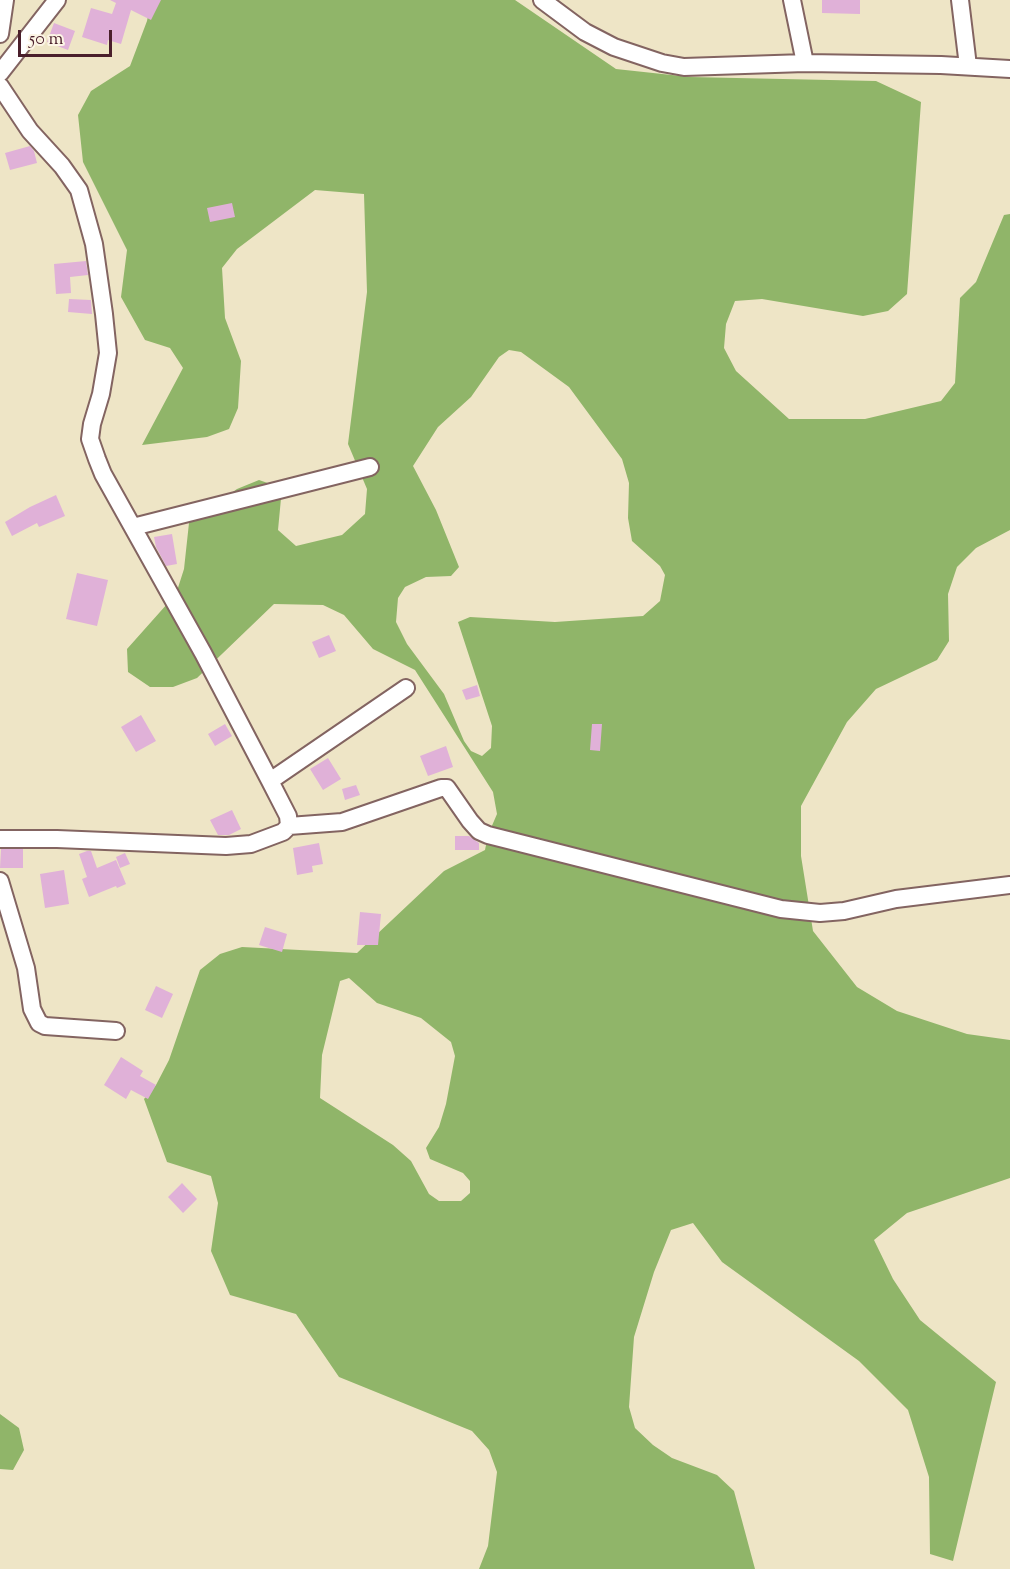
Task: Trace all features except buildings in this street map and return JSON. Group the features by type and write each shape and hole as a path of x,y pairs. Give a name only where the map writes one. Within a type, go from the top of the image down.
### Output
{"street":[{"path":"0,34 5,0"},
{"path":"0,72 57,0"},
{"path":"542,0 585,32 614,47 662,63 684,67 805,63 1010,69"},
{"path":"792,0 805,63"},
{"path":"960,0 968,66"},
{"path":"0,86 30,131 62,166 79,190 94,244 108,353 90,440 103,474 203,653 288,816 289,826"},
{"path":"133,526 370,467"},
{"path":"270,781 406,688"},
{"path":"0,839 226,846 251,844 283,832 289,826 342,822 441,788 447,788 470,821 479,831 488,835 781,909 820,913 844,911 896,899 1010,885"},
{"path":"0,881 26,968 32,1009 39,1023 45,1026 116,1031"}],"green space":[{"path":"151,0 515,0 616,69 690,77 876,81 921,102 907,294 888,311 863,316 762,299 735,301 726,324 724,348 736,371 789,419 865,419 941,401 955,383 960,298 976,282 1004,215 1010,214 1010,530 976,548 957,567 948,594 949,641 937,660 876,689 847,722 801,806 801,856 813,931 857,987 897,1011 967,1034 1010,1040 1010,1178 907,1213 874,1240 893,1279 920,1320 996,1382 953,1561 930,1554 929,1477 908,1410 859,1361 722,1262 693,1223 671,1230 654,1272 634,1337 629,1407 635,1428 653,1445 672,1458 717,1475 734,1491 755,1569 479,1569 488,1546 497,1472 489,1450 472,1431 339,1377 296,1314 230,1295 211,1251 218,1203 211,1176 167,1162 144,1099 156,1085 169,1060 200,970 220,954 242,947 357,953 444,871 485,850 488,835 497,814 493,792 415,670 373,649 344,615 323,605 274,604 197,678 173,687 150,687 128,672 127,649 176,594 184,569 189,523 237,489 259,480 282,488 278,530 296,546 342,535 365,514 367,489 348,444 367,292 364,194 315,190 237,249 222,268 225,318 241,361 238,408 229,429 207,437 142,445 183,368 170,348 145,340 121,297 127,250 83,162 78,115 91,91 130,66 147,21","holes":["509,350 521,352 569,387 622,459 629,483 628,518 632,541 660,566 665,575 660,601 643,616 555,622 470,617 458,622 492,726 491,748 482,756 471,751 464,741 444,694 407,644 396,622 398,598 405,587 426,577 451,576 459,567 436,510 413,466 438,427 471,397 499,357","349,978 377,1003 421,1018 451,1042 455,1056 446,1104 439,1127 426,1148 430,1159 463,1173 470,1181 470,1193 461,1201 439,1201 429,1194 411,1161 393,1145 320,1098 322,1055 340,981"]},
{"path":"0,1414 19,1428 24,1450 13,1470 0,1469"}]}
